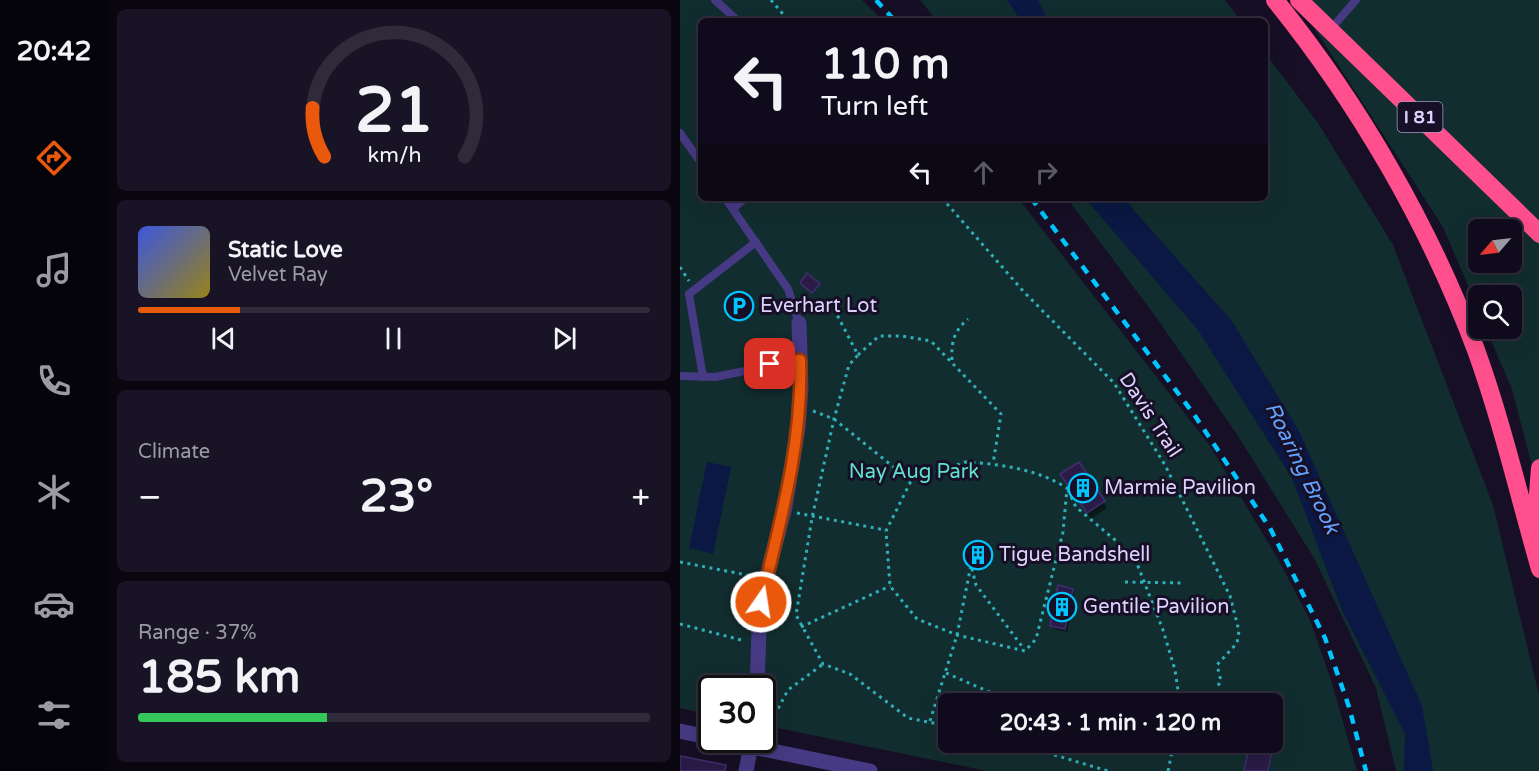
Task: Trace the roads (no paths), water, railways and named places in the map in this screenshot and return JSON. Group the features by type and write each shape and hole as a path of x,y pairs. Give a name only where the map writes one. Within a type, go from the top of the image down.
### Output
{"highway":[{"path":"1275,0 1330,72 1395,178 1443,273 1490,394 1540,569"},
{"name":"I 81","path":"1299,0 1540,234"},
{"path":"1540,468 1537,507 1540,538"}],"street":[{"path":"757,675 761,602 784,509 800,406 799,323"},
{"path":"680,731 698,735"},
{"path":"776,746 870,771"},
{"path":"746,771 751,753"}],"lane":[{"path":"715,0 735,18"},
{"path":"1330,30 1356,0"},
{"path":"680,133 698,159"},
{"path":"727,201 788,289 799,323"},
{"path":"733,209 742,201"},
{"path":"703,377 689,294 756,242"},
{"path":"680,376 715,377 800,360"}],"water":[{"path":"1007,0 1038,0 1047,18 1019,18"},
{"name":"Roaring Brook","path":"1088,201 1128,201 1131,207 1231,320 1298,429 1422,706 1433,771 1404,771 1405,734 1342,610 1292,478 1198,330"},
{"path":"707,462 731,467 713,554 689,548"}],"railway":[{"path":"876,0 892,18"},
{"path":"1033,201 1193,413 1270,528 1325,638 1349,707 1366,771"}],"place":[{"name":"Everhart Lot","path":"739,306"},
{"name":"Marmie Pavilion","path":"1083,488"},
{"name":"Tigue Bandshell","path":"978,555"},
{"name":"Gentile Pavilion","path":"1062,607"}],"park label":[{"name":"Nay Aug Park","path":"914,472"}]}
